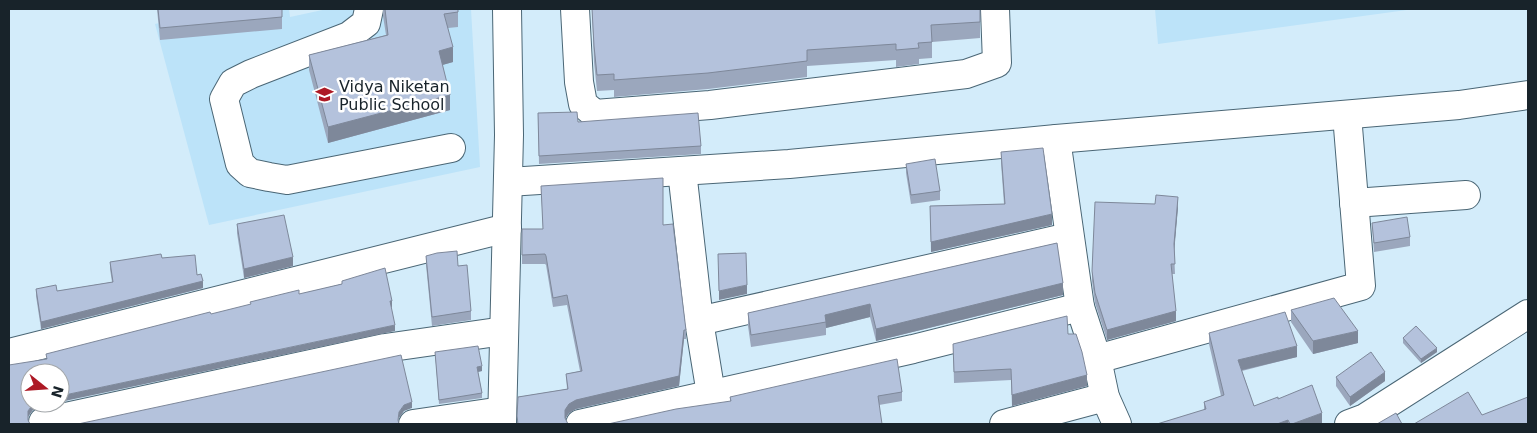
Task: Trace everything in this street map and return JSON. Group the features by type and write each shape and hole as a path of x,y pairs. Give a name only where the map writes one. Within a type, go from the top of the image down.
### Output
{"street":[{"path":"369,9 366,23 349,36 251,74 233,83 224,99 240,164 250,173 287,180 451,148"},
{"path":"413,424 502,418 509,134 507,9"},
{"path":"575,9 578,82 583,104 595,114 710,105 966,74 997,63 994,9"},
{"path":"508,182 789,164 1056,139 1460,105 1528,95"},
{"path":"1097,359 1361,286 1346,115"},
{"path":"1056,139 1080,307 1097,359 1105,397 1117,424"},
{"path":"682,171 699,321 711,394"},
{"path":"1354,203 1466,195"},
{"path":"9,353 507,228"},
{"path":"699,321 1069,237"},
{"path":"580,424 913,349 1080,307"},
{"path":"1349,424 1365,418 1528,314"},
{"path":"43,422 385,348 504,331"},
{"path":"1004,424 1105,397"}],"shaded area":[{"name":"Vidya Niketan Public School","path":"216,9 289,9 290,17 327,9 471,9 480,167 209,225 155,24"},
{"path":"1155,9 1414,9 1158,44"}],"building":[{"path":"158,9 282,9 282,17 160,28"},
{"path":"385,9 458,9 458,12 444,14 453,47 439,51 450,95 328,127 309,55 388,35"},
{"path":"592,9 980,9 980,22 931,25 932,42 918,43 919,48 896,50 896,44 807,50 807,61 708,73 614,80 614,74 597,75"},
{"path":"577,112 578,122 698,113 701,146 539,156 538,113"},
{"path":"1043,148 1052,214 931,242 930,206 1005,204 1001,152"},
{"path":"935,159 940,191 911,195 906,164"},
{"path":"663,178 663,225 673,224 686,330 684,330 679,376 576,400 569,404 565,410 565,418 568,424 518,424 518,397 568,389 566,374 582,371 567,295 553,298 545,254 522,255 522,229 543,229 541,186"},
{"path":"1156,195 1178,197 1174,244 1175,264 1171,264 1176,311 1107,330 1095,293 1092,271 1095,202 1155,204"},
{"path":"284,215 293,257 244,269 237,224"},
{"path":"1407,217 1410,237 1374,243 1372,223"},
{"path":"1057,243 1063,283 876,329 870,304 825,315 826,322 751,335 748,313"},
{"path":"457,251 458,266 467,265 471,311 432,317 426,256"},
{"path":"746,253 747,285 719,291 718,254"},
{"path":"161,254 162,258 195,255 197,275 201,274 203,281 41,322 36,289 56,285 57,291 113,282 110,262"},
{"path":"385,268 395,325 70,394 70,363 22,363 47,359 46,354 210,312 211,314 251,304 250,302 299,290 299,294 342,284 342,281"},
{"path":"1334,298 1358,331 1313,341 1291,310"},
{"path":"1285,312 1297,346 1238,360 1254,406 1278,397 1278,399 1312,385 1322,413 1292,424 1288,420 1277,424 1157,424 1206,409 1204,402 1224,395 1209,333"},
{"path":"1067,316 1068,334 1076,334 1087,375 1012,395 1011,369 954,372 953,344"},
{"path":"1416,326 1437,348 1421,359 1403,338"},
{"path":"478,346 482,366 477,367 482,393 439,400 435,352"},
{"path":"1371,352 1385,372 1350,397 1336,377"},
{"path":"401,355 412,402 404,405 399,412 399,424 78,424"},
{"path":"897,359 902,392 878,396 882,424 608,424 676,409 731,401 730,397"},
{"path":"20,363 20,413 28,413 30,424 9,424 9,365"},
{"path":"1468,392 1482,415 1528,397 1528,424 1414,424"},
{"path":"1396,413 1402,424 1377,424"}],"place":[{"name":"Vidya Niketan Public School","path":"325,95"}]}
